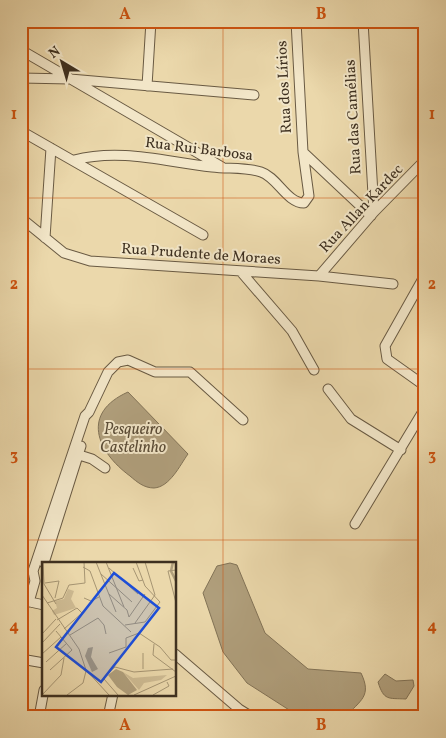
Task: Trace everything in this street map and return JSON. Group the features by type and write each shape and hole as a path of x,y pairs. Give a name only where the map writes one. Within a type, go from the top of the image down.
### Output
{"street":[{"path":"147,86 151,21"},
{"name":"Rua dos Lírios","path":"296,21 303,152 308,200"},
{"name":"Rua das Camélias","path":"363,21 372,214"},
{"path":"21,50 226,169"},
{"path":"21,78 70,80 254,95"},
{"path":"21,132 74,160 204,235"},
{"path":"45,238 51,148"},
{"path":"303,152 372,214"},
{"name":"Rua Rui Barbosa","path":"74,160 97,154 132,155 226,169 240,168 261,172 301,203 308,200"},
{"name":"Rua Allan Kardec","path":"319,276 372,214 425,160"},
{"name":"Rua Prudente de Moraes","path":"22,221 64,253 90,261 242,273 319,276 393,284"},
{"path":"242,273 292,331 314,370"},
{"path":"425,275 385,346 384,353 387,359 425,386"},
{"path":"35,581 33,571 49,535 76,453 85,416 89,412 108,372 118,362 128,360 156,372 190,372 244,420"},
{"path":"328,389 351,419 401,450"},
{"path":"355,524 425,408"},
{"path":"76,453 105,468"},
{"path":"44,562 49,535"},
{"path":"42,571 25,601 42,605"},
{"path":"176,655 239,710 252,717"},
{"path":"21,659 42,663"},
{"path":"39,717 43,696"},
{"path":"108,717 112,696"}],"water":[{"name":"Pesqueiro Castelinho","path":"128,392 188,454 170,480 160,487 150,488 138,482 118,466 102,444 99,421 104,410 113,401"},
{"path":"230,563 237,565 265,633 308,669 361,673 365,693 360,702 345,717 297,715 247,683 223,652 203,593 217,566"},
{"path":"385,674 396,681 413,680 414,686 406,699 391,698 382,693 378,682"}]}
